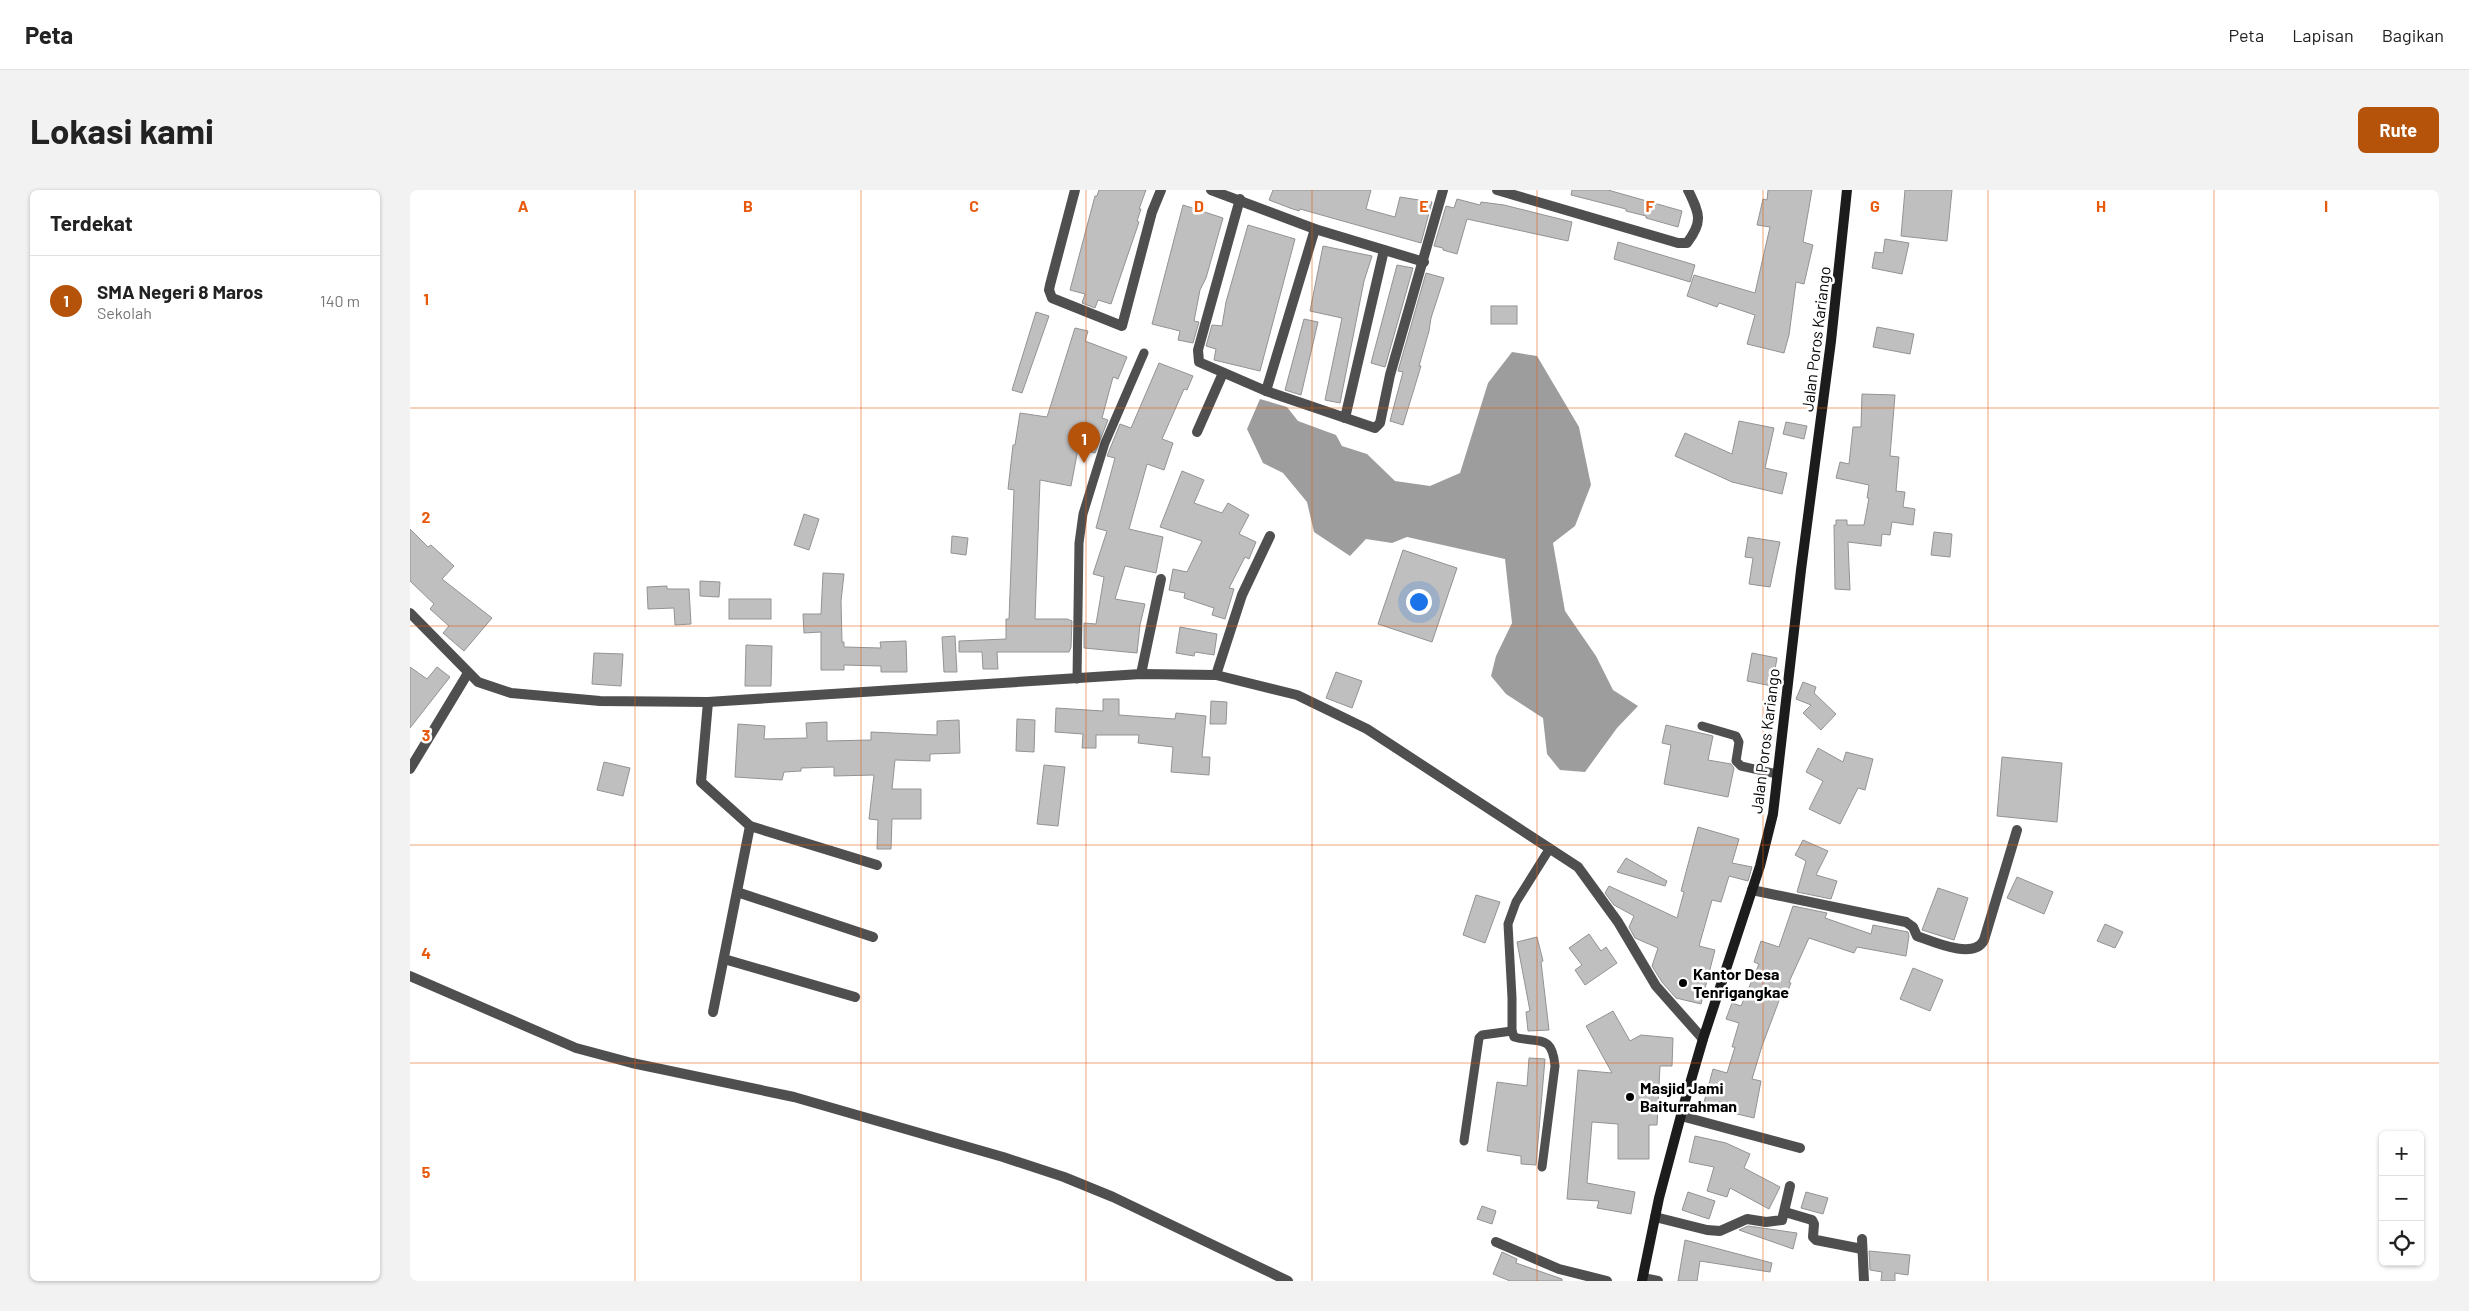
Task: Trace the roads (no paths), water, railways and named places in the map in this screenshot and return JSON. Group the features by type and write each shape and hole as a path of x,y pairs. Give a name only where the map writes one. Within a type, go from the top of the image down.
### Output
{"main road":[{"name":"Jalan Poros Kariango","path":"1643,1279 1655,1217 1681,1116 1703,1039 1752,890 1771,821 1800,579 1832,341 1847,190"}],"street":[{"path":"1076,190 1050,285 1050,294 1052,298 1122,326 1152,212 1162,190"},
{"path":"1211,190 1315,228 1424,262"},
{"path":"1240,199 1198,350 1199,362 1266,391 1375,428 1380,423 1390,375 1424,262 1443,190"},
{"path":"1497,190 1678,243 1687,243 1698,228 1698,210 1688,190"},
{"path":"1266,391 1315,228"},
{"path":"1344,418 1384,250"},
{"path":"1197,432 1223,373"},
{"path":"1216,675 1242,595 1270,536"},
{"path":"1141,674 1161,579"},
{"path":"410,613 478,682 512,693 600,701 708,702 1141,674 1216,675 1297,695 1367,729 1578,868 1618,922 1656,986 1703,1039"},
{"path":"410,769 468,673"},
{"path":"708,702 700,782 750,826 876,865"},
{"path":"713,1012 750,826"},
{"path":"1752,890 1906,922 1913,926 1918,936 1964,950 1973,950 1981,946 1984,940 2017,830"},
{"path":"737,892 873,937"},
{"path":"724,960 854,997"},
{"path":"410,976 562,1044 794,1097 1003,1157 1064,1177 1113,1197 1288,1281"},
{"path":"1681,1116 1800,1148"},
{"path":"1655,1217 1707,1230 1720,1231 1747,1218 1776,1222 1782,1220 1786,1212 1790,1186"},
{"path":"1786,1212 1812,1220 1814,1224 1813,1237 1816,1240 1862,1244 1864,1281"},
{"path":"1496,1242 1559,1269 1607,1281"},
{"path":"1643,1279 1658,1281"}],"lane":[{"path":"1076,679 1079,543 1083,514 1105,443 1144,354"},
{"path":"1702,726 1736,736 1739,742 1736,761 1741,766 1777,774"},
{"path":"1542,1167 1555,1066 1554,1053 1552,1048 1546,1043 1514,1036 1512,1031 1508,924 1516,902 1550,848"},
{"path":"1464,1141 1479,1038 1482,1035 1512,1031"}],"place":[{"name":"SMA Negeri 8 Maros","path":"1084,463"},
{"name":"Kantor Desa Tenrigangkae","path":"1683,983"},
{"name":"Masjid Jami Baiturrahman","path":"1630,1097"}]}
